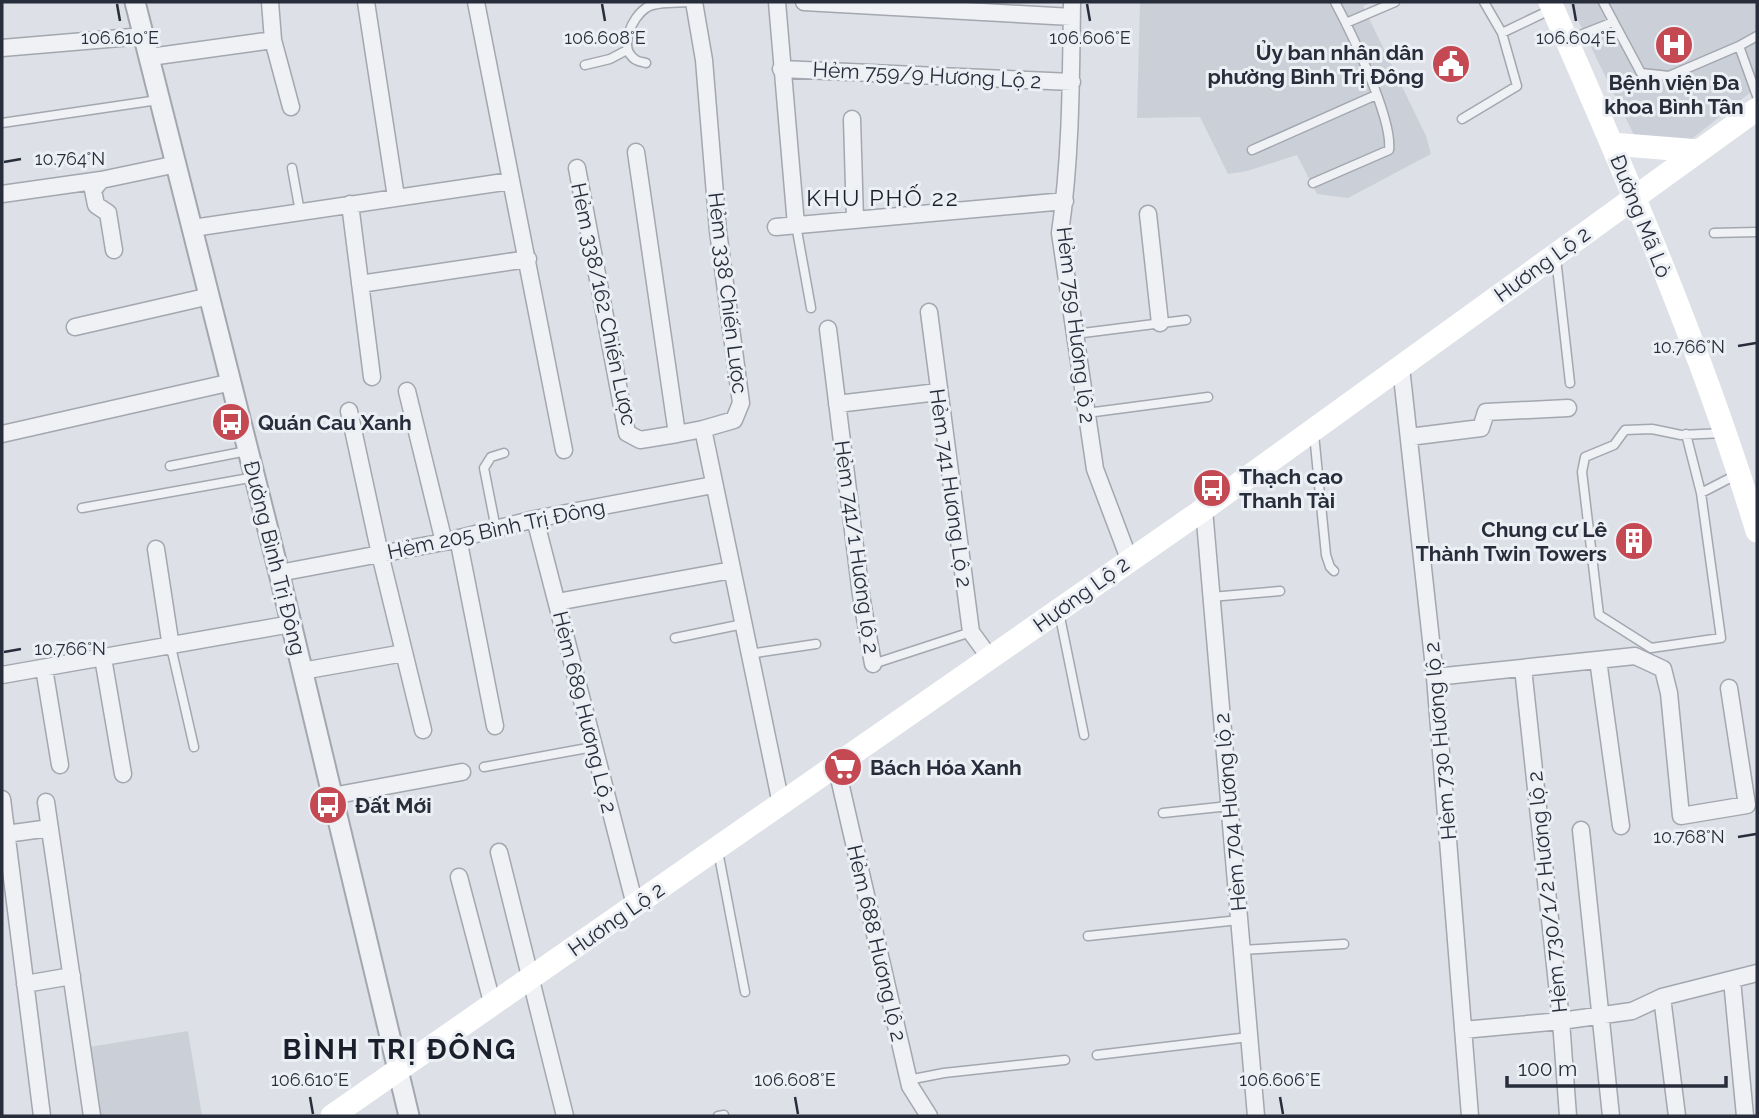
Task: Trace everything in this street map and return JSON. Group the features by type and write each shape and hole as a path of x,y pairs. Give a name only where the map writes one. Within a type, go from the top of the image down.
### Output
{"main road":[{"name":"Đường Mã Lò","path":"1552,5 1634,196 1740,473 1757,531"},
{"name":"Hương Lộ 2","path":"398,1070 1204,509 1757,109"},
{"path":"1612,144 1699,151"},
{"path":"332,1116 398,1070"}],"street":[{"name":"Đường Bình Trị Đông","path":"135,2 249,451 409,1116"},
{"path":"270,2 273,40 291,107"},
{"path":"366,2 396,197"},
{"path":"476,2 564,450"},
{"name":"Hẻm 338 Chiến Lược","path":"692,2 704,60 718,231 741,403 734,420 703,429"},
{"path":"777,2 796,225"},
{"path":"804,2 1072,10"},
{"name":"Hẻm 759 Hương lộ 2","path":"1072,10 1072,82 1065,201 1059,233 1095,469 1129,559"},
{"path":"2,48 144,36"},
{"path":"150,57 273,40"},
{"name":"Hẻm 759/9 Hương Lộ 2","path":"781,69 1072,82"},
{"path":"852,119 855,220"},
{"path":"636,152 677,434 703,429 781,803"},
{"path":"2,194 101,180 177,164"},
{"name":"Hẻm 338/162 Chiến Lược","path":"577,168 627,433 640,440 677,434"},
{"path":"101,180 93,190 96,205 107,213 114,250"},
{"path":"193,228 510,181"},
{"path":"775,227 1065,201"},
{"path":"350,204 372,377"},
{"path":"1148,214 1160,323"},
{"path":"360,284 528,259"},
{"path":"75,327 210,296"},
{"name":"Hẻm 741 Hương Lộ 2","path":"929,312 971,632 990,659"},
{"name":"Hẻm 741/1 Hương lộ 2","path":"828,329 861,595 873,664"},
{"name":"Hẻm 730 Hương lộ 2","path":"1401,367 1435,677 1471,1116"},
{"path":"2,435 232,382"},
{"path":"407,391 451,540 495,726"},
{"path":"837,404 938,392"},
{"path":"1409,437 1481,428 1486,412 1568,408"},
{"path":"349,411 380,554 423,730"},
{"name":"Hẻm 205 Bình Trị Đông","path":"279,573 713,485"},
{"name":"Hẻm 704 Hương lộ 2","path":"1204,509 1256,1116"},
{"name":"Hẻm 689 Hương Lộ 2","path":"535,519 635,905"},
{"path":"156,549 171,647"},
{"path":"557,602 732,570"},
{"path":"2,675 291,624"},
{"path":"302,671 404,653"},
{"path":"1435,677 1635,656 1663,668 1670,693 1681,816 1747,805 1730,688"},
{"path":"103,658 123,774"},
{"path":"1598,660 1621,826"},
{"path":"44,668 60,765"},
{"name":"Hẻm 730/1/2 Hương lộ 2","path":"1523,668 1561,1021 1568,1116"},
{"name":"Hẻm 688 Hương lộ 2","path":"836,765 908,1080 929,1116"},
{"path":"331,796 462,772"},
{"path":"2,799 42,1116"},
{"path":"46,802 92,1116"},
{"path":"6,834 50,828"},
{"path":"1581,830 1611,1116"},
{"path":"499,852 565,1116"},
{"path":"459,877 492,1006"},
{"path":"1464,1030 1600,1017 1632,1011 1662,997 1757,973"},
{"path":"25,984 72,976"},
{"path":"1732,980 1745,1116"},
{"path":"1662,997 1677,1116"}],"lane":[{"path":"646,64 635,60 627,50 628,35 635,19 648,6 692,2"},
{"path":"1313,183 1389,150 1390,138 1376,95 1335,2"},
{"path":"1346,23 1395,2"},
{"path":"1462,119 1517,86 1502,33 1484,2"},
{"path":"1603,2 1641,73 1669,76 1757,36"},
{"path":"1502,33 1552,5"},
{"path":"1567,40 1614,22"},
{"path":"1739,46 1757,96"},
{"path":"585,65 610,59 627,50"},
{"path":"1252,150 1376,95"},
{"path":"2,123 161,100"},
{"path":"292,168 300,212"},
{"path":"796,225 811,308"},
{"path":"1714,233 1757,232"},
{"path":"1555,255 1570,383"},
{"path":"1075,334 1186,320"},
{"path":"1087,414 1209,397"},
{"path":"1686,434 1701,493 1721,638 1651,648 1599,615 1582,472 1585,457 1614,445 1625,430 1651,429 1686,434 1725,433"},
{"path":"1313,431 1326,555 1334,571"},
{"path":"170,466 249,451"},
{"path":"496,529 485,468 491,457 503,453"},
{"path":"1701,493 1740,473"},
{"path":"82,508 255,477"},
{"path":"1211,597 1280,591"},
{"path":"1059,609 1084,735"},
{"path":"675,638 743,624"},
{"name":"Hẻm 741/1 Hương lộ 2","path":"873,664 971,632"},
{"path":"749,653 816,644"},
{"path":"171,647 194,747"},
{"path":"484,767 593,747"},
{"path":"1163,813 1229,806"},
{"path":"718,848 745,992"},
{"path":"1088,936 1239,920"},
{"path":"1242,950 1344,944"},
{"path":"1097,1055 1249,1037"},
{"path":"908,1080 944,1073 1065,1060"}],"shaded area":[{"path":"1140,2 1372,2 1363,6 1426,136 1431,154 1348,198 1317,194 1297,155 1247,171 1228,174 1200,117 1137,118"},
{"name":"Bệnh viện Đa khoa Bình Tân","path":"1569,2 1757,2 1757,87 1688,142 1635,137"},
{"path":"188,1031 202,1116 100,1116 89,1047"}],"place":[{"name":"Bệnh viện Đa khoa Bình Tân","path":"1674,45"},
{"name":"Ủy ban nhân dân phường Bình Trị Đông","path":"1451,64"},
{"name":"Quán Cau Xanh","path":"231,422"},
{"name":"Thạch cao Thanh Tài","path":"1212,488"},
{"name":"Chung cư Lê Thành Twin Towers","path":"1634,541"},
{"name":"Bách Hóa Xanh","path":"843,767"},
{"name":"Đất Mới","path":"328,805"}],"district":[{"name":"KHU PHỐ 22","path":"883,197"},
{"name":"BÌNH TRỊ ĐÔNG","path":"400,1049"}]}
